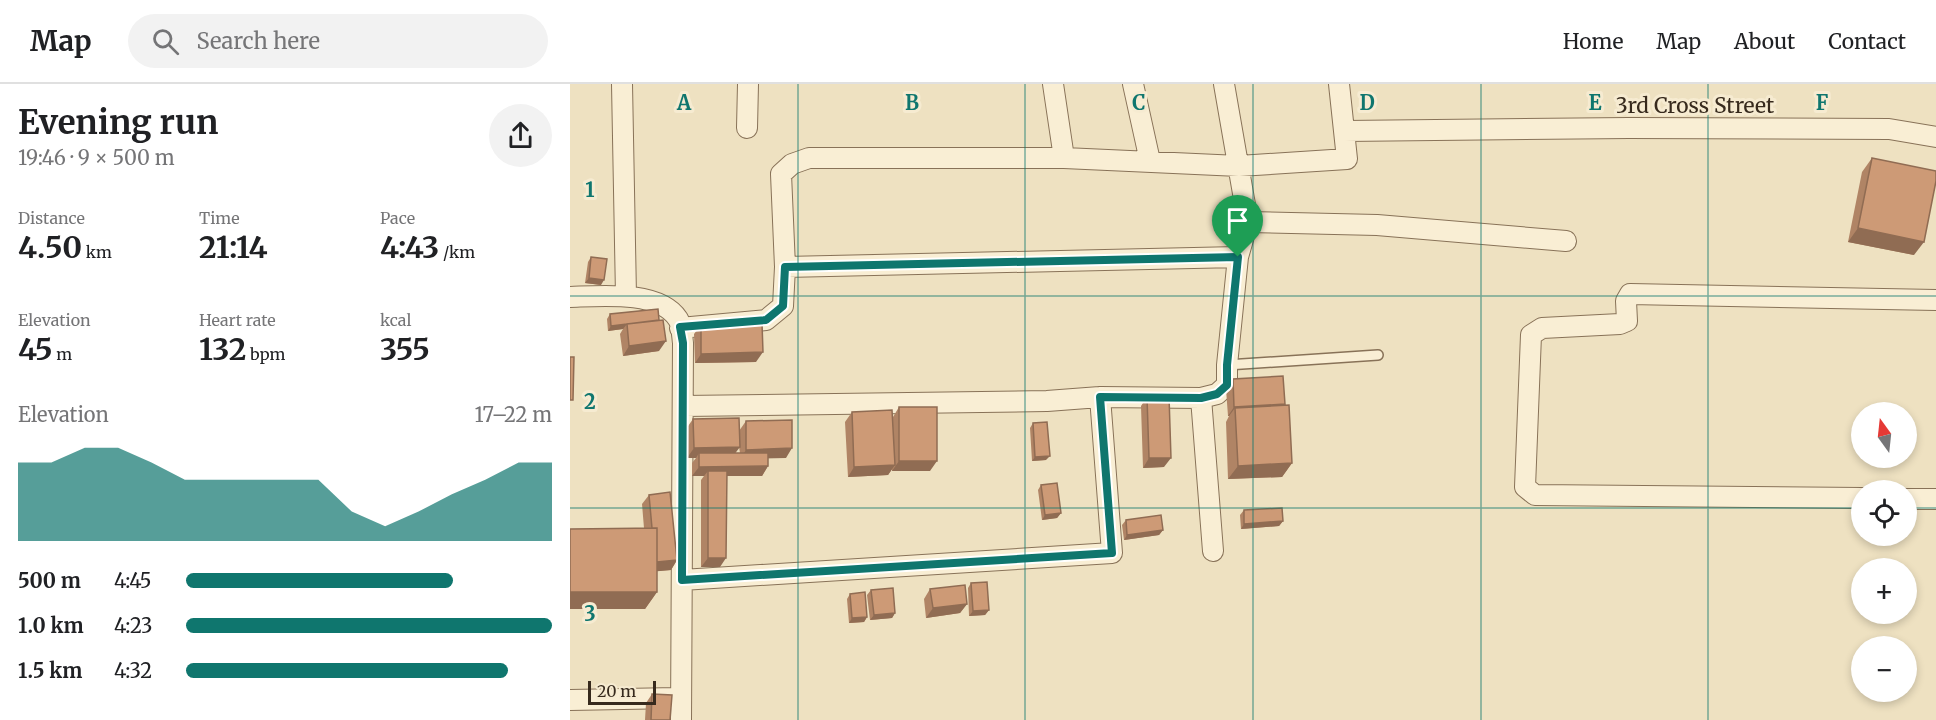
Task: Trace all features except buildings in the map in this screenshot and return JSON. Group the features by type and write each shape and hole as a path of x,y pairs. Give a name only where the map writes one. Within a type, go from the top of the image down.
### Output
{"street":[{"path":"622,84 626,296"},
{"path":"747,128 748,84"},
{"path":"1053,84 1064,158"},
{"path":"1133,84 1150,161"},
{"path":"683,406 1047,401 1100,397 1201,398 1217,394 1227,385 1238,257 1248,222 1224,84"},
{"path":"680,327 766,320 783,306 785,267 781,174 792,164 808,158 1064,158 1239,166 1347,159 1340,84"},
{"name":"3rd Cross Street","path":"1345,131 1629,128 1888,129 1936,137"},
{"path":"1248,222 1377,225 1566,241"},
{"path":"785,267 1238,257"},
{"path":"1851,498 1534,495 1525,487 1531,335 1542,328 1620,324 1627,321 1626,301 1630,294 1936,300"},
{"path":"570,297 626,296 661,305 679,320 683,343 681,720"},
{"path":"682,580 1112,553 1100,397"},
{"path":"1201,398 1213,551"},
{"path":"1917,499 1936,499"},
{"path":"570,700 682,698"}],"lane":[{"path":"1227,365 1378,356"}],"route":[{"path":"1238,257 1227,385 1217,394 1201,398 1100,397 1112,553 682,580 683,343 680,327 766,320 783,306 785,267 1238,257"}]}
